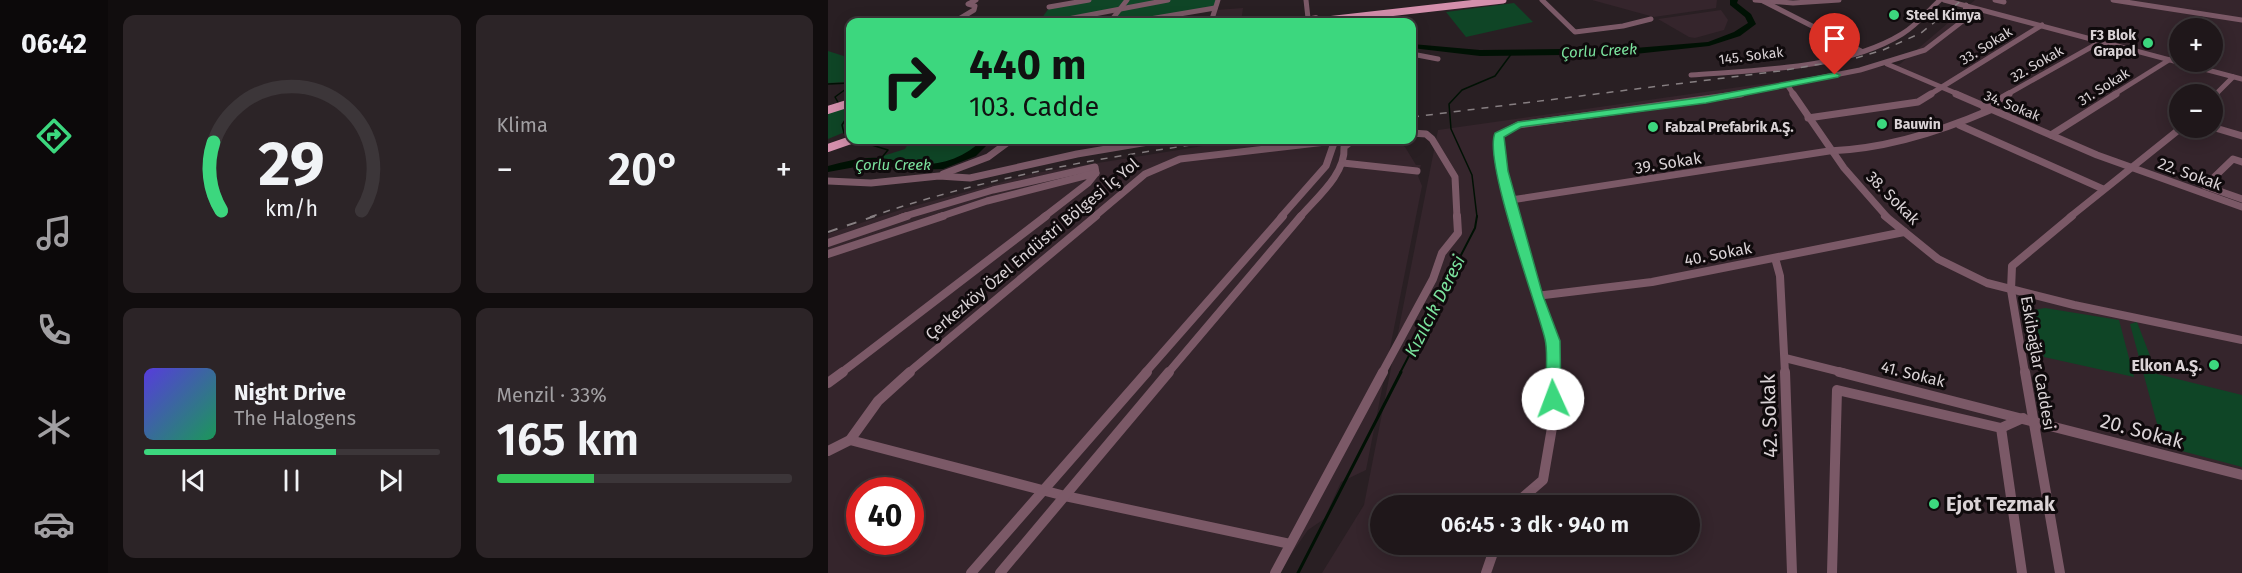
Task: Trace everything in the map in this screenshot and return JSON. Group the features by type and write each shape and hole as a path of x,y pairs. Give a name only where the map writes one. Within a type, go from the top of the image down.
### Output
{"main road":[{"path":"1324,18 1461,0"},
{"path":"1324,18 1481,0"},
{"path":"1328,18 1503,0"},
{"path":"830,110 846,104"},
{"path":"828,146 846,140"}],"street":[{"path":"960,18 974,9 975,6 968,4 976,0"},
{"path":"1049,8 1089,0"},
{"path":"1113,18 1127,0"},
{"path":"1073,18 1168,0"},
{"path":"1211,18 1218,0"},
{"path":"1306,0 1309,18"},
{"path":"1542,0 1575,32 1623,26 1651,19"},
{"path":"1755,0 1777,2 1839,0"},
{"path":"1765,0 1784,14 1862,51"},
{"path":"1942,0 2169,60"},
{"name":"145. Sokak","path":"1691,75 1746,70 1862,51 1901,34 1942,0"},
{"path":"1974,7 1982,0"},
{"path":"1995,0 2004,2"},
{"path":"2114,0 2242,20"},
{"path":"1142,18 1152,2"},
{"path":"1526,495 1543,480 1554,416 1553,341 1536,296 1502,171 1497,144 1499,135 1518,125 1788,86 1887,64 1935,44 1964,20 1966,6"},
{"path":"1161,18 1215,8"},
{"name":"33. Sokak","path":"1808,118 1905,105 1932,96 2042,25"},
{"name":"32. Sokak","path":"1959,125 2102,41"},
{"path":"1416,55 1438,59"},
{"name":"31. Sokak","path":"2051,135 2169,60"},
{"name":"34. Sokak","path":"1887,64 1987,109 2129,166"},
{"path":"2218,72 2239,77"},
{"path":"2223,89 2239,77"},
{"name":"38. Sokak","path":"1788,86 1829,151 1864,193 1904,232 1966,275 2011,290"},
{"path":"1959,125 2103,189"},
{"name":"39. Sokak","path":"1511,200 1829,151 1849,151 1959,125"},
{"path":"2223,130 2242,136"},
{"path":"1275,573 1433,279 1442,254 1458,233 1455,177 1432,139 1426,134 1416,133"},
{"name":"Eskibağlar Caddesi","path":"2060,573 2028,419 2011,290 2012,266 2129,166 2169,137"},
{"name":"Çerkezköy Özel Endüstri Bölgesi İç Yol","path":"939,176 987,158 1002,150 1007,144"},
{"name":"Çerkezköy Özel Endüstri Bölgesi İç Yol","path":"828,181 872,183 939,176 970,178 1077,154 1136,144"},
{"name":"Çerkezköy Özel Endüstri Bölgesi İç Yol","path":"828,451 850,440 878,401 907,374 1145,174 1180,159 1299,144"},
{"path":"971,573 1326,166 1334,144"},
{"path":"1000,573 1343,163 1344,147 1348,144"},
{"path":"2242,162 2233,159 2205,186 2242,199"},
{"path":"1343,163 1417,171"},
{"name":"22. Sokak","path":"2129,166 2242,207"},
{"name":"Çerkezköy Özel Endüstri Bölgesi İç Yol","path":"828,243 954,201 1027,181 1095,167 1096,173 1088,183 828,383"},
{"name":"Çerkezköy Özel Endüstri Bölgesi İç Yol","path":"828,254 987,201 1096,173"},
{"name":"40. Sokak","path":"1536,296 1652,282 1904,232"},
{"name":"42. Sokak","path":"1775,258 1780,276 1785,358 1792,573"},
{"path":"2011,290 2242,340"},
{"name":"41. Sokak","path":"1785,358 2028,419"},
{"path":"1832,573 1837,390 2001,428 2028,419"},
{"name":"20. Sokak","path":"2028,419 2242,475"},
{"path":"2001,428 2022,573"},
{"path":"850,440 1065,496 1290,544"},
{"path":"1486,573 1492,555"}],"shaded area":[{"path":"1592,0 1717,0 1716,8 1654,17"},
{"path":"1975,0 2242,0 2242,573 1322,573 1364,505 1438,130 1900,64"},
{"path":"1243,8 1242,18 1215,18 1216,10"},
{"path":"1721,10 1728,20 1724,30 1695,38 1689,37 1658,19"},
{"path":"1215,144 1400,144 1405,147 1416,165 1421,165 1418,176 1422,186 1366,470 1341,482 1324,519 1308,530 1278,573 828,573 828,234 903,209 1036,173"}],"green space":[{"path":"1090,0 1164,0 1062,18 1042,18 1049,8"},
{"path":"1170,0 1216,0 1214,8 1158,18 1112,18 1117,10"},
{"path":"1514,3 1533,22 1466,37 1446,12"},
{"path":"828,51 846,57 846,82 828,83"},
{"path":"846,106 846,132 828,139 828,112"},
{"path":"908,144 978,144 971,151 943,163 911,165 864,162 905,149"},
{"path":"2045,308 2119,320 2134,377 2044,357 2033,310"},
{"path":"2137,322 2157,374 2242,395 2242,467 2163,446 2130,324"}],"waterway":[{"name":"Çorlu Creek","path":"1416,46 1480,53 1635,51 1709,44 1737,34 1752,24 1748,16 1733,3 1734,0"},
{"name":"Kızılcık Deresi","path":"1477,216 1472,175 1451,129 1449,104 1462,90 1495,76 1512,53"},
{"path":"828,84 846,83"},
{"path":"839,104 835,97 846,89"},
{"path":"844,133 842,125 846,119"},
{"path":"868,144 888,150 879,161"},
{"name":"Çorlu Creek","path":"828,169 872,161 921,168 943,166 963,159 984,144"},
{"name":"Kızılcık Deresi","path":"1400,373 1475,228 1477,216"},
{"name":"Kızılcık Deresi","path":"1298,573 1401,372"}],"railway":[{"path":"1416,116 1780,71 1856,58 1883,50 1921,33 1962,0"},
{"path":"870,217 1002,179 1137,153 1200,144"},
{"path":"828,232 875,216"}],"place":[{"name":"Steel Kimya","path":"1894,15"},
{"name":"F3 Blok Grapol","path":"2148,43"},
{"name":"Bauwin","path":"1882,124"},
{"name":"Fabzal Prefabrik A.Ş.","path":"1653,127"},
{"name":"Elkon A.Ş.","path":"2214,365"},
{"name":"Ejot Tezmak","path":"1934,504"}],"route":[{"path":"1553,399 1553,341 1536,296 1502,171 1497,144 1499,135 1518,125 1606,111 1706,100 1788,86 1835,75"}]}
